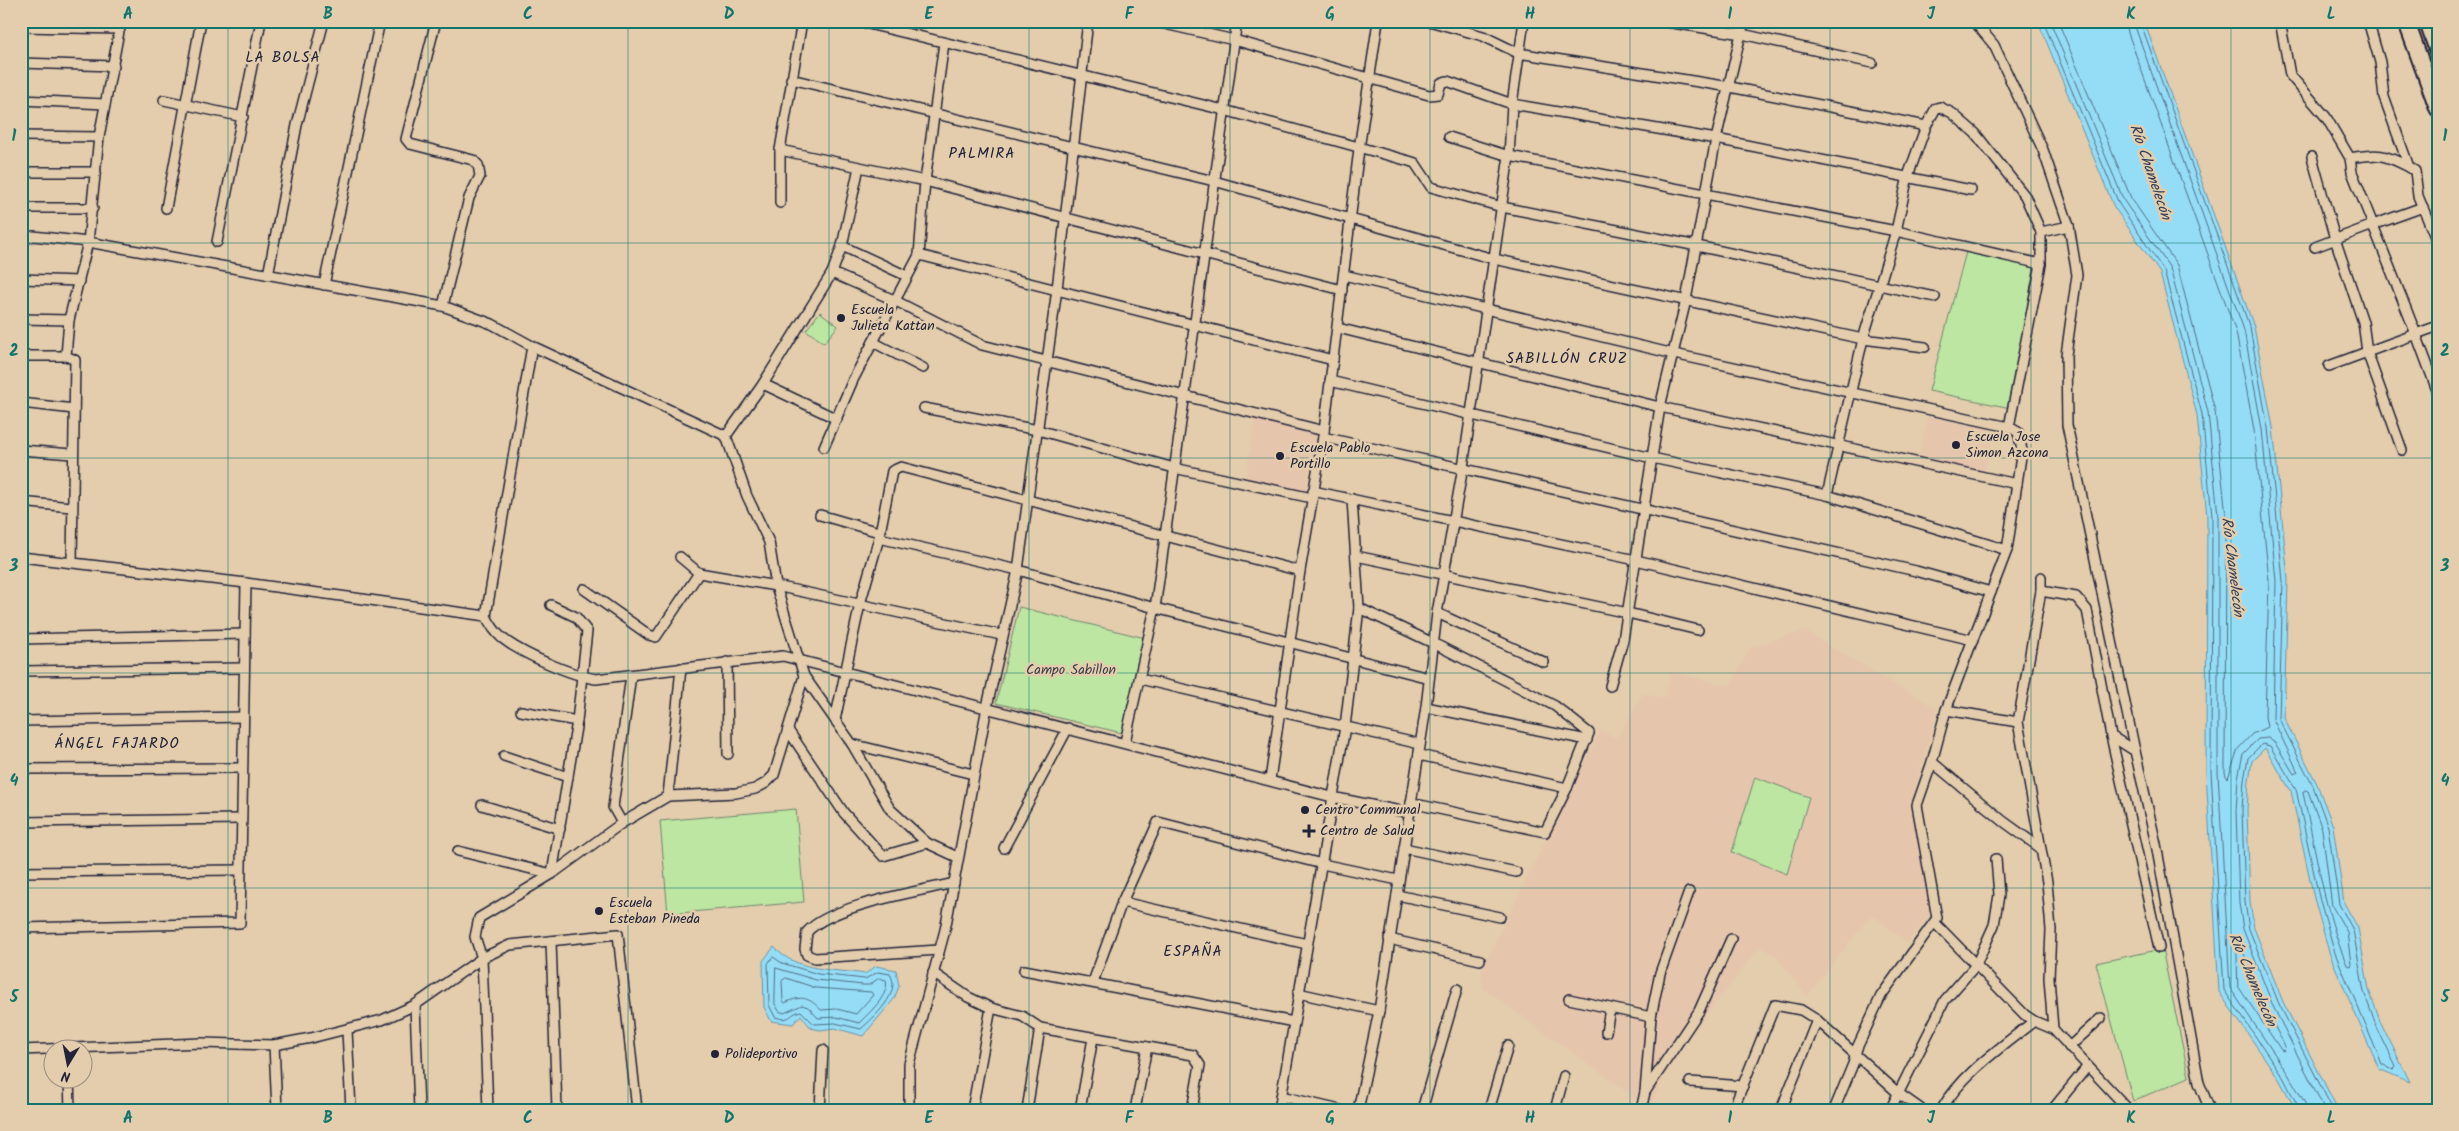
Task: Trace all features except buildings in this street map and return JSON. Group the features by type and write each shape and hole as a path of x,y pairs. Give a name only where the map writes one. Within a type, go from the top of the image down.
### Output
{"highway":[{"path":"2406,21 2438,109"},
{"path":"2427,21 2438,52"}],"street":[{"path":"166,208 201,21"},
{"path":"217,242 261,21"},
{"path":"268,275 298,125 324,21"},
{"path":"324,284 380,21"},
{"path":"436,21 406,140 410,144 473,160 478,165 480,176 469,198 443,306"},
{"path":"780,203 780,150 802,21"},
{"path":"856,21 1224,110 1358,149 1415,163 1431,187 1502,207 1935,297"},
{"path":"909,1110 909,1064 939,950 954,883 957,857 986,707 1001,635 1018,570 1057,289 1088,21"},
{"path":"1152,21 1234,40 1434,96 1438,94 1442,83 1447,81 1512,104 1716,139 1971,190"},
{"path":"1125,742 1155,608 1237,21"},
{"path":"1270,780 1300,571 1323,434 1338,328 1358,149 1378,21"},
{"path":"1429,21 1483,36 1518,53 1730,87 1926,126"},
{"path":"1358,1110 1379,1011 1398,880 1412,803 1435,644 1437,613 1452,519 1463,468 1502,207 1509,156 1512,104 1518,53 1524,21"},
{"path":"1660,21 1742,34 1872,63"},
{"path":"1610,686 1624,640 1660,407 1686,300 1716,139 1730,87 1744,21"},
{"path":"1974,21 1994,44 2044,150 2069,226 2076,275 2066,355 2066,425 2155,836 2198,1083 2210,1110"},
{"path":"2280,21 2290,75 2326,117 2350,158 2352,172 2438,393"},
{"path":"2368,21 2380,62 2384,97 2410,167"},
{"path":"21,27 121,25 99,137 88,242 69,320 66,356"},
{"path":"824,447 872,342 919,255 925,182 944,42"},
{"path":"21,63 114,66"},
{"path":"791,79 1214,181 1494,259 1863,339 1925,347"},
{"path":"21,100 105,104"},
{"path":"164,100 243,116"},
{"path":"1827,496 1863,339 1896,231 1908,176 1932,112 1940,107 1952,113 1976,133 2025,196 2041,232 2041,264 2009,427"},
{"path":"21,136 99,137"},
{"path":"1449,137 1509,156 1896,231 2041,264"},
{"path":"780,150 925,182 1204,252 1342,290"},
{"path":"2350,158 2369,154 2387,155 2415,171 2418,196 2438,244"},
{"path":"2312,158 2335,238 2363,322 2367,352 2402,450"},
{"path":"726,436 763,384 832,273 842,246 859,168"},
{"path":"21,172 96,172"},
{"path":"2315,247 2423,207"},
{"path":"21,208 93,208"},
{"path":"2041,232 2069,226"},
{"path":"21,241 33,236 88,242 443,306 492,324 532,346 726,436 747,496 769,542 776,586 804,676 852,744 890,808 927,844 957,857"},
{"path":"842,246 907,276"},
{"path":"919,255 1333,360"},
{"path":"832,273 894,300 982,345 1184,396 1323,434 1644,510 1916,571 1991,592"},
{"path":"1344,275 1674,354 1850,394 2009,427 2018,432 2022,450 2007,550 1946,710 1932,762 1917,805 1937,912 1935,923 1881,996 1857,1048 1856,1056 1834,1110"},
{"path":"21,279 79,281"},
{"path":"21,318 69,320"},
{"path":"2329,366 2438,326"},
{"path":"1338,328 1660,407 2018,484"},
{"path":"872,342 923,368"},
{"path":"532,346 486,616 501,637 518,649 582,677 596,679 783,656 1125,742 1332,797 1410,812"},
{"path":"21,356 66,356 75,360 71,507 72,562"},
{"path":"1330,381 1652,458 1827,496 2007,550"},
{"path":"763,384 836,419"},
{"path":"21,403 74,409"},
{"path":"924,408 1038,430 1174,468 1452,519 1636,560 1973,640"},
{"path":"21,450 72,454"},
{"path":"835,720 847,672 860,604 879,536 892,471 900,467 1300,571"},
{"path":"1279,1110 1345,727 1359,608 1352,500"},
{"path":"21,502 71,507"},
{"path":"820,515 879,536 1018,570 1155,608 1429,678"},
{"path":"1356,556 1628,613 1698,630"},
{"path":"21,557 246,583 486,616"},
{"path":"680,557 699,573 776,586 1001,635"},
{"path":"584,589 649,636 656,637 699,573"},
{"path":"2041,578 2041,591 2018,722 2039,847 2047,882 2051,944 2049,978 2053,1029"},
{"path":"21,928 240,923 241,768 246,583"},
{"path":"2041,591 2076,597 2087,610 2111,736 2159,948"},
{"path":"551,605 576,618 586,628 577,721 552,874"},
{"path":"1359,608 1435,644 1555,706 1589,733 1545,832 1412,803"},
{"path":"1437,613 1544,662"},
{"path":"21,639 245,634"},
{"path":"727,662 728,754"},
{"path":"21,671 244,668"},
{"path":"668,796 681,668"},
{"path":"622,823 613,807 631,675"},
{"path":"488,1110 482,958 475,937 479,918 552,874 622,823 668,796 736,793 761,786 774,775 804,676"},
{"path":"1140,679 1420,744"},
{"path":"1426,706 1587,740"},
{"path":"1946,710 2018,722"},
{"path":"521,711 577,721"},
{"path":"21,721 243,718"},
{"path":"1004,848 1068,728"},
{"path":"788,730 844,813 884,856 927,844"},
{"path":"2111,736 2135,750"},
{"path":"852,744 973,774"},
{"path":"1419,755 1566,788"},
{"path":"504,756 568,777"},
{"path":"1932,762 2039,847"},
{"path":"21,769 241,768"},
{"path":"482,805 560,829"},
{"path":"21,822 241,819"},
{"path":"1093,982 1122,902 1158,822 1322,864 1398,880"},
{"path":"1404,848 1516,872"},
{"path":"458,851 552,874"},
{"path":"1890,1110 1945,1000 1976,965 1994,925 1999,895 1996,859"},
{"path":"21,872 240,870"},
{"path":"939,950 815,958 807,955 805,949 807,932 821,920 866,904 954,883"},
{"path":"1641,1110 1645,1092 1651,1017 1660,973 1689,892"},
{"path":"1396,895 1500,917"},
{"path":"1122,902 1307,944"},
{"path":"1935,923 2034,1021 2053,1029 2087,1068 2129,1110"},
{"path":"92,1047 202,1043 274,1045 347,1030 382,1020 415,1005 482,958 510,945 618,934 637,1110"},
{"path":"1389,939 1480,960"},
{"path":"1645,1092 1699,1011 1730,939"},
{"path":"551,941 557,1110"},
{"path":"1024,970 1294,1022"},
{"path":"933,973 968,997 991,1008 1022,1016 1040,1028 1193,1056 1200,1065 1192,1110"},
{"path":"1422,1110 1457,989"},
{"path":"1298,993 1379,1011"},
{"path":"1570,999 1651,1017"},
{"path":"415,1005 419,1110"},
{"path":"1733,1110 1775,1005 1800,1010 1817,1020 1898,1093 1922,1110"},
{"path":"972,1110 991,1008"},
{"path":"1606,1032 1610,1009"},
{"path":"2069,1047 2101,1018"},
{"path":"1782,1110 1817,1020"},
{"path":"1941,1110 1952,1091 1966,1076 2034,1021"},
{"path":"1027,1110 1040,1028"},
{"path":"347,1030 351,1110"},
{"path":"1080,1110 1093,1038"},
{"path":"274,1045 277,1110"},
{"path":"1489,1110 1508,1046"},
{"path":"1135,1110 1146,1047"},
{"path":"21,1050 42,1049"},
{"path":"820,1110 823,1050"},
{"path":"2052,1110 2087,1068"},
{"path":"1554,1110 1564,1076"},
{"path":"1690,1082 1743,1086"},
{"path":"69,1088 70,1110"},
{"path":"1281,1096 1340,1110"}],"shaded area":[{"name":"Escuela Jose Simon Azcona","path":"1928,416 1994,431 1984,473 1918,459"},
{"name":"Escuela Pablo Portillo","path":"1256,419 1316,433 1306,492 1245,479"},
{"path":"1804,631 1937,709 1911,804 1932,913 1907,943 1872,914 1807,996 1777,957 1760,946 1687,1040 1662,1080 1650,1108 1483,988 1481,971 1601,730 1617,738 1643,694 1665,698 1671,672 1730,686 1750,648"}],"green space":[{"path":"1966,252 2034,267 2011,408 1929,391"},
{"path":"820,312 838,326 824,343 806,330"},
{"name":"Campo Sabillon","path":"1019,607 1145,638 1122,733 996,703"},
{"path":"1755,777 1809,797 1787,874 1732,852"},
{"path":"796,809 804,902 668,914 660,821"},
{"path":"2162,949 2189,1077 2133,1101 2096,963"}],"water":[{"name":"Río Chamelecón","path":"2038,21 2144,21 2254,327 2273,427 2288,580 2284,718 2317,784 2333,826 2344,903 2358,928 2369,990 2380,1021 2410,1082 2379,1069 2330,955 2314,898 2291,791 2265,748 2252,761 2249,780 2247,810 2250,902 2254,928 2283,1002 2336,1106 2346,1110 2296,1110 2279,1079 2219,992 2206,772 2207,516 2197,415 2160,273 2114,207"},
{"path":"774,947 793,961 816,968 865,974 876,966 896,970 899,986 894,999 863,1036 835,1028 820,1030 811,1028 801,1015 793,1024 771,1021 764,1007 763,961"}],"place":[{"name":"Escuela Julieta Kattan","path":"841,318"},
{"name":"Escuela Jose Simon Azcona","path":"1956,445"},
{"name":"Escuela Pablo Portillo","path":"1280,456"},
{"name":"Centro Communal","path":"1305,810"},
{"name":"Centro de Salud","path":"1309,831"},
{"name":"Escuela Esteban Pineda","path":"599,911"},
{"name":"Polideportivo","path":"715,1054"}],"district":[{"name":"LA BOLSA","path":"283,58"},
{"name":"PALMIRA","path":"982,154"},
{"name":"SABILLÓN CRUZ","path":"1567,359"},
{"name":"ÁNGEL FAJARDO","path":"117,744"},
{"name":"ESPAÑA","path":"1193,952"}]}
